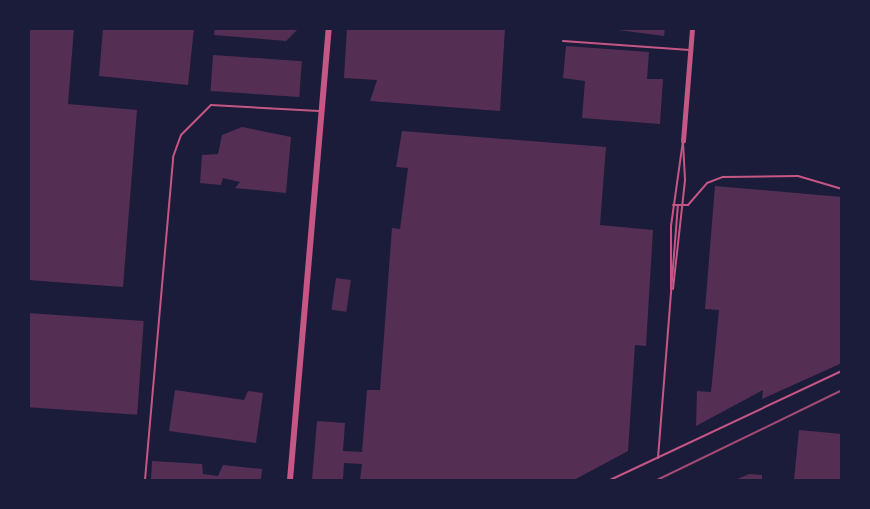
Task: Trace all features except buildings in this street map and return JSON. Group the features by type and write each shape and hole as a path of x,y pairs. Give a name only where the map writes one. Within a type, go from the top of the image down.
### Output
{"street":[{"path":"290,480 329,28"},
{"path":"683,141 692,28"}],"lane":[{"path":"563,41 690,50"},
{"path":"145,480 173,157 181,135 202,110 222,103 322,111"},
{"path":"672,293 673,205 683,141"},
{"path":"672,293 683,206 683,141"},
{"path":"673,205 683,206 710,181 723,177 798,176 842,189"},
{"path":"658,458 678,206"},
{"path":"610,480 842,371"}],"railway":[{"path":"657,480 842,390"}]}
